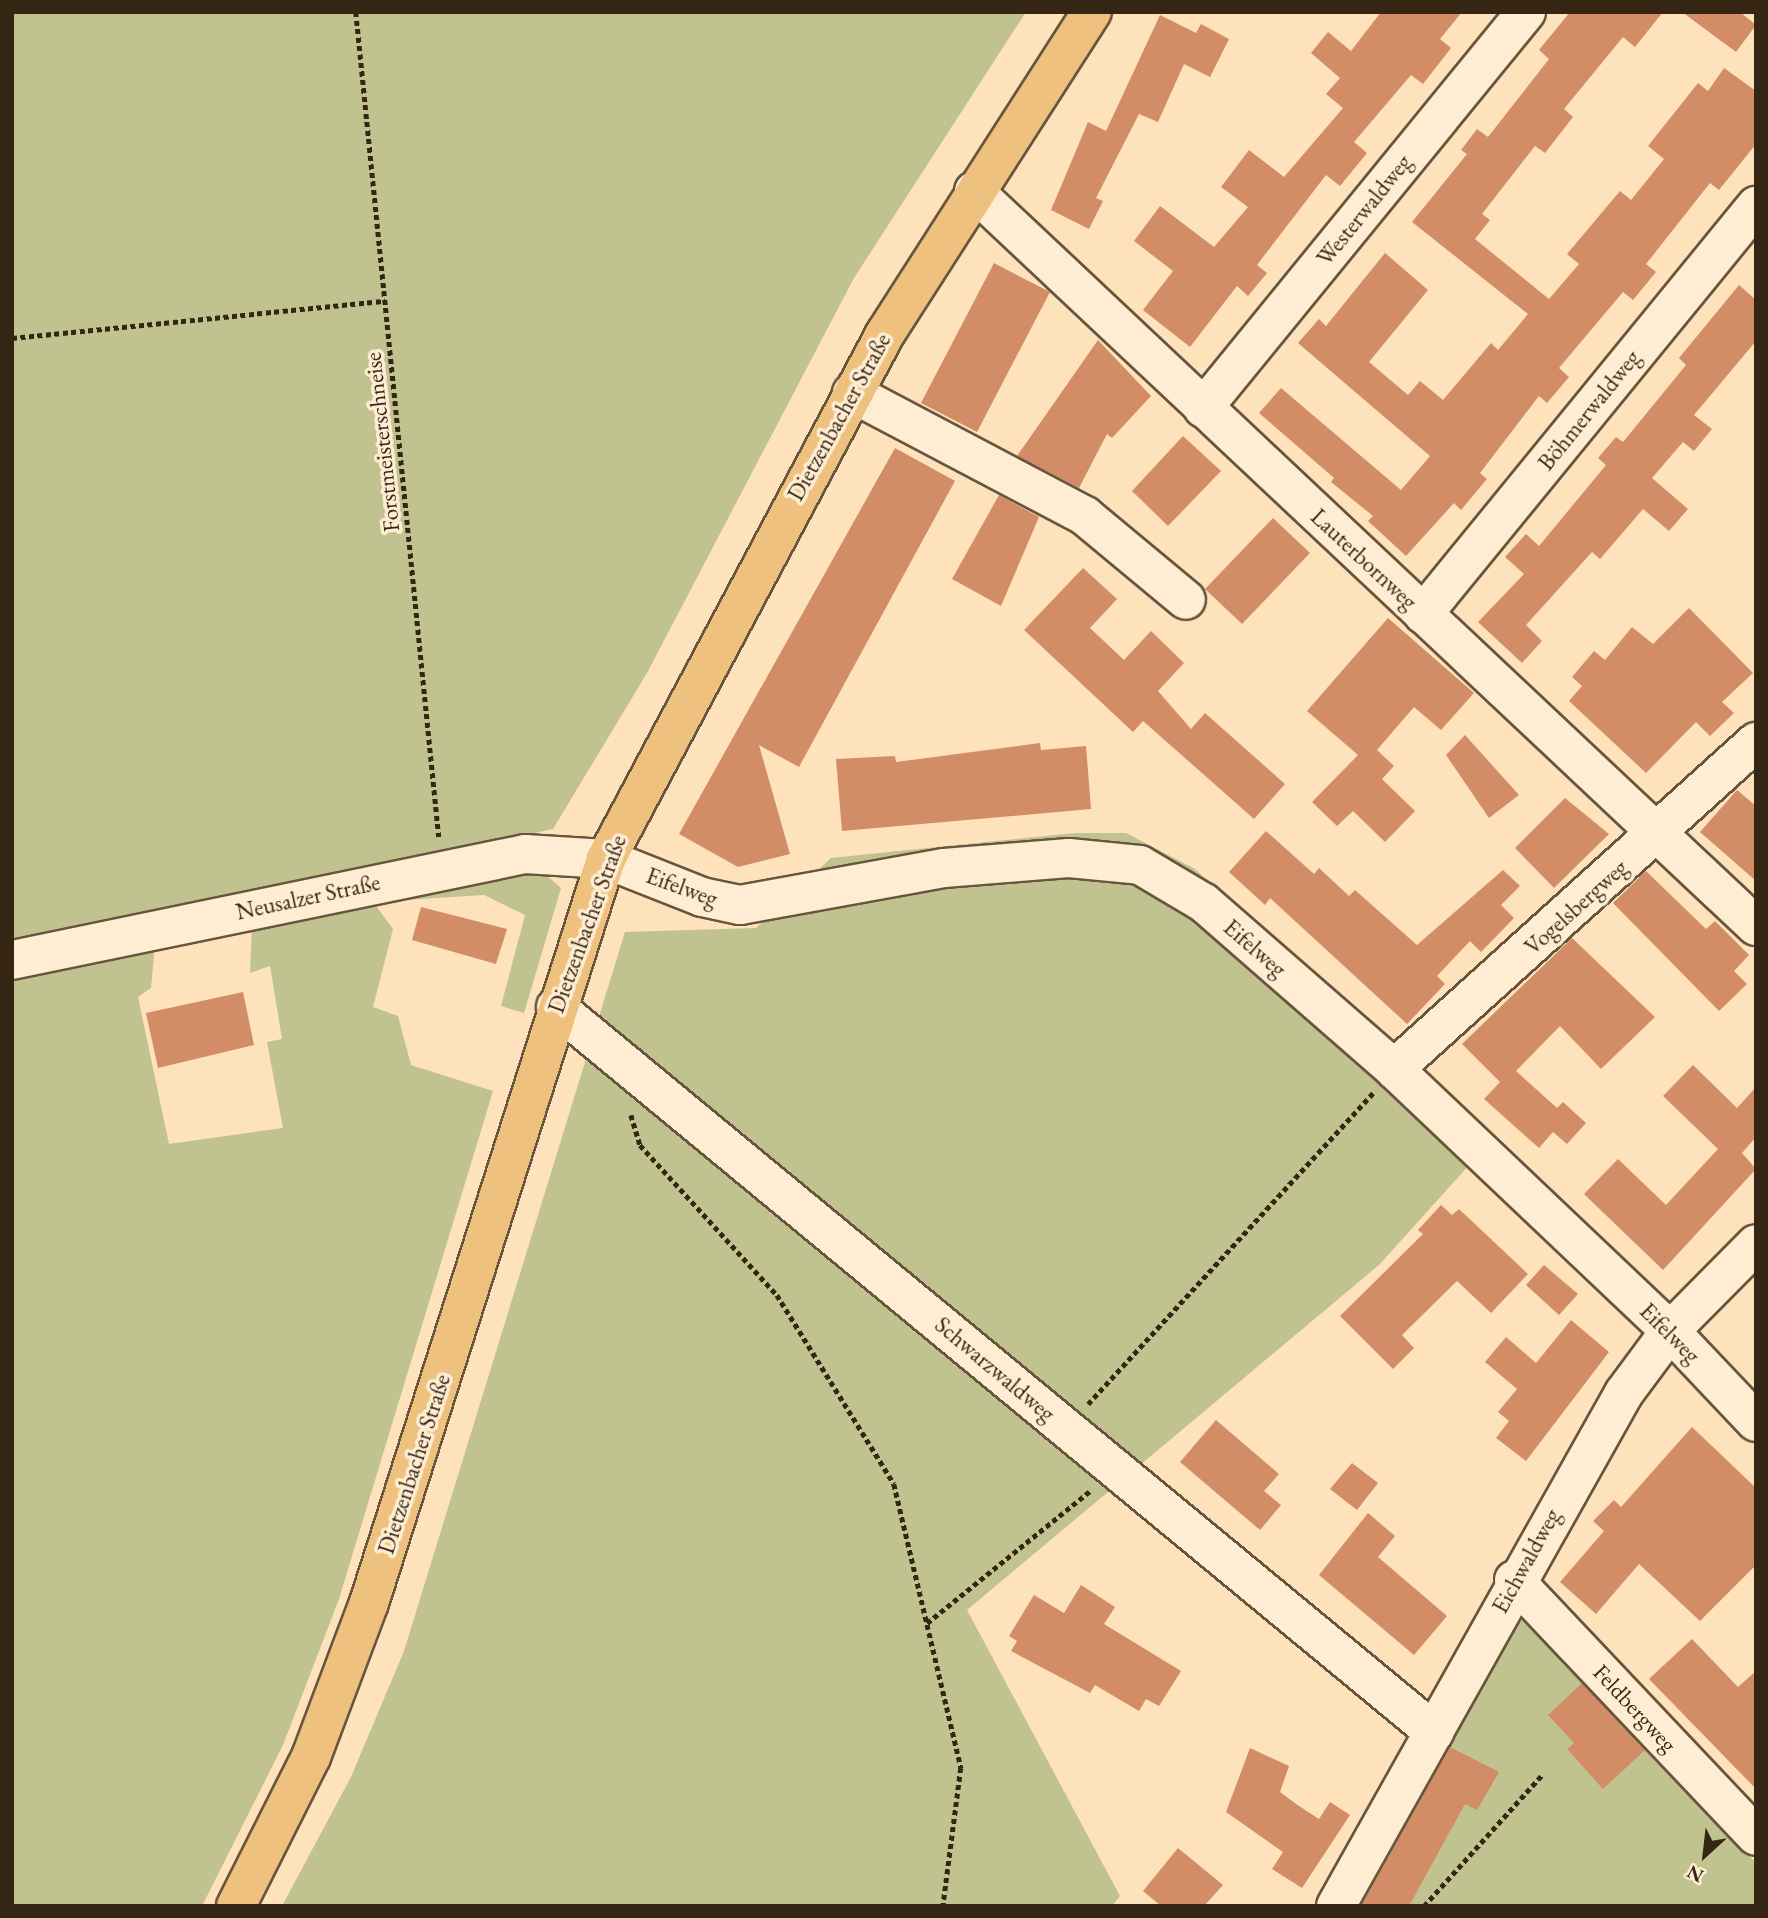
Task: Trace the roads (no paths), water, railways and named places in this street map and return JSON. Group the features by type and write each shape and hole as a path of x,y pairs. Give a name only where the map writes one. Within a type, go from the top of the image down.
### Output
{"main road":[{"name":"Dietzenbacher Straße","path":"236,1906 310,1757 350,1657 556,1007 606,859 852,393 974,191 1092,12"}],"street":[{"name":"Westerwaldweg","path":"1203,408 1525,12"},
{"name":"Lauterbornweg","path":"974,191 1756,926"},
{"name":"Böhmerwaldweg","path":"1423,614 1756,206"},
{"path":"852,393 1085,516 1186,600"},
{"name":"Vogelsbergweg","path":"1394,1069 1659,834 1756,743"},
{"name":"Neusalzer Straße","path":"12,960 525,854 606,859"},
{"name":"Eifelweg","path":"606,859 702,897 740,905 944,868 1069,858 1140,865 1204,903 1394,1069 1670,1331 1756,1422"},
{"name":"Schwarzwaldweg","path":"556,1007 1434,1732"},
{"name":"Eichwaldweg","path":"1336,1906 1434,1732 1514,1580 1623,1393 1670,1331 1756,1244"},
{"name":"Feldbergweg","path":"1514,1580 1756,1836"}]}
